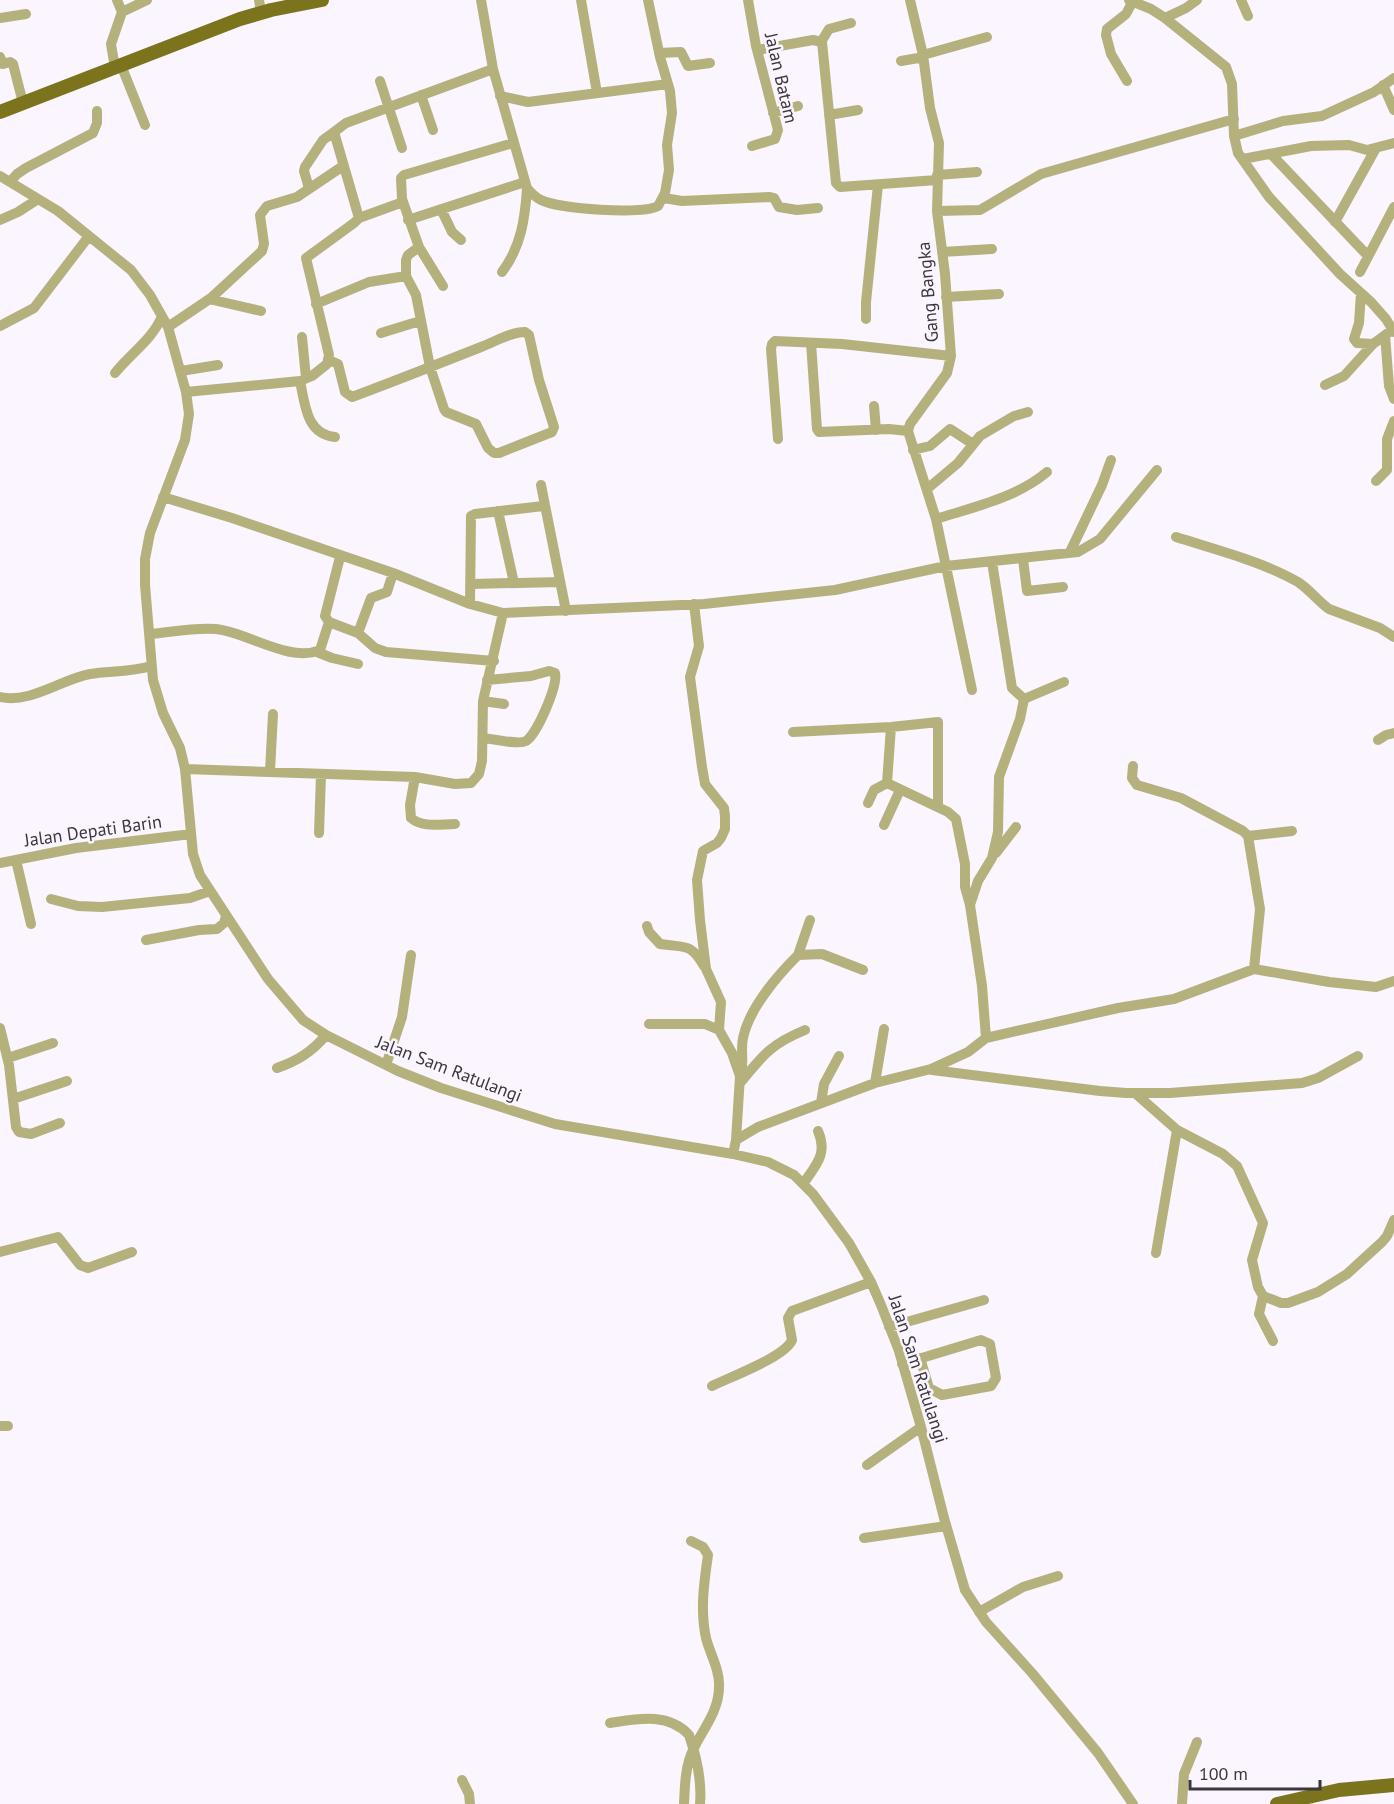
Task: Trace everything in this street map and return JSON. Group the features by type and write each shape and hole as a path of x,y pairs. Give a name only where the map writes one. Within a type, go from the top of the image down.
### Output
{"main road":[{"path":"0,112 118,67 260,6 322,0"},
{"path":"1277,1804 1357,1787 1394,1785"}],"street":[{"path":"117,0 122,12 111,44 118,67 145,125"},
{"path":"122,12 147,0"},
{"path":"481,0 493,69 526,185 524,226 511,261 502,272"},
{"path":"581,0 597,93"},
{"path":"526,185 543,201 577,209 654,208 664,198 669,170 667,145 672,113 668,84 648,0"},
{"name":"Jalan Batam","path":"748,0 757,50 778,130 775,140 752,146"},
{"name":"Gang Bangka","path":"908,431 910,424 947,373 951,357 937,211 939,143 927,95 923,56 910,0"},
{"path":"1165,18 1197,0"},
{"path":"1241,0 1248,16"},
{"path":"1127,81 1111,54 1106,35 1107,29 1126,14 1131,1 1165,18 1226,67 1232,84 1234,136 1238,153 1269,197 1340,274 1386,319 1392,332 1389,386 1394,399"},
{"path":"0,18 26,14"},
{"path":"851,23 829,29 821,42 838,185 843,188 878,185 977,172"},
{"path":"901,61 987,37"},
{"path":"757,50 813,40 821,42"},
{"path":"659,53 681,52 688,66 710,63"},
{"path":"0,57 3,64 10,62 14,64 23,104"},
{"path":"309,188 305,167 323,140 346,123 493,69"},
{"path":"1234,136 1283,121 1322,116 1374,92 1394,78"},
{"path":"380,81 402,148"},
{"path":"500,96 528,102 668,84"},
{"path":"1383,86 1394,110"},
{"path":"421,95 433,130"},
{"path":"773,113 798,106"},
{"path":"829,115 858,110"},
{"path":"10,182 26,168 93,133 97,123 97,111"},
{"path":"937,211 980,210 1041,174 1234,119"},
{"path":"334,132 359,218"},
{"path":"443,286 419,247 402,202 400,181 404,175 513,143"},
{"path":"1243,159 1321,145 1349,145 1367,150 1394,143"},
{"path":"1335,222 1376,148"},
{"path":"1271,154 1368,256"},
{"path":"168,327 209,299 262,251 264,244 260,215 267,206 297,197 343,166"},
{"name":"Jalan Sam Ratulangi","path":"0,176 58,211 131,270 150,295 168,327 181,371 189,414 185,440 150,533 145,559 153,680 163,713 180,748 185,769 193,854 200,875 268,979 303,1020 326,1035 386,1065 441,1088 555,1124 768,1162 782,1167 803,1184 849,1243 871,1282 890,1327 921,1427 965,1590 979,1612 1098,1753 1134,1804"},
{"path":"408,220 526,185"},
{"path":"866,319 878,185"},
{"path":"664,198 682,201 770,197 774,198 779,207 797,210 819,208"},
{"path":"0,220 38,199"},
{"path":"186,392 303,380 323,369 329,360 306,258 359,218 402,202"},
{"path":"1360,272 1394,207"},
{"path":"441,209 452,232 461,240"},
{"path":"0,326 34,308 89,236"},
{"path":"329,360 338,364 345,392 350,397 430,367 513,334 525,332 529,335 554,430 549,435 494,453 488,448 477,424 453,416 444,409 430,367 416,295 406,276 408,255 419,247"},
{"path":"942,252 992,249"},
{"path":"316,304 369,282 406,276"},
{"path":"1361,293 1359,323 1353,339 1357,343 1373,344"},
{"path":"946,297 999,294"},
{"path":"209,299 261,311"},
{"path":"116,373 124,361 153,333 162,316"},
{"path":"381,333 420,321"},
{"path":"1325,385 1344,376 1373,344 1392,332"},
{"path":"302,337 307,417 321,433 335,437"},
{"path":"778,439 772,344 775,341 843,344 951,357"},
{"path":"811,343 817,430 820,432 908,431 936,519 972,690"},
{"path":"181,371 218,366"},
{"path":"874,406 876,430"},
{"path":"927,489 958,463 980,436 1014,416 1028,412"},
{"path":"1376,481 1387,470 1387,440 1394,421"},
{"path":"913,450 930,446 950,429 973,444"},
{"path":"1070,552 1102,485 1111,460"},
{"path":"163,497 393,573 470,604 503,612 566,611 694,604 835,590 946,566 1078,552 1100,539 1157,470"},
{"path":"936,519 1017,491 1036,482 1047,472"},
{"path":"541,485 543,506 566,611"},
{"path":"470,604 471,516 543,506"},
{"path":"498,511 514,583"},
{"path":"1176,537 1262,566 1298,582 1317,596 1329,609 1380,628 1394,637"},
{"path":"340,557 325,616 329,622 358,633 375,648 386,652 494,661"},
{"path":"1023,559 1027,591 1063,587"},
{"path":"992,562 1012,688 1024,699"},
{"path":"358,633 371,598 387,592 393,573"},
{"path":"471,584 560,582"},
{"path":"694,604 699,646 690,677 699,744 705,784 724,808 725,830 717,843 704,848 698,872 700,920 706,969"},
{"path":"185,769 415,777 455,784 471,783 479,774 484,738 483,700 494,661 503,612"},
{"path":"317,652 322,646 329,622"},
{"path":"150,634 216,629 291,651 317,652 358,664"},
{"path":"0,697 13,699 46,691 90,674 139,670 151,666"},
{"path":"484,738 520,742 527,740 552,697 557,679 555,673 549,671 531,676 488,680"},
{"path":"1024,699 1064,681"},
{"path":"992,858 998,832 999,777 1020,719 1024,699"},
{"path":"483,700 504,704"},
{"path":"270,771 273,714"},
{"path":"794,732 938,722 938,807"},
{"path":"887,783 891,727"},
{"path":"1378,740 1386,735 1394,734"},
{"path":"1132,766 1132,778 1137,785 1181,798 1243,831 1248,836 1260,909 1254,969"},
{"path":"319,833 321,775"},
{"path":"415,777 410,805 411,818 424,825 455,824"},
{"path":"887,783 948,812 956,819 965,864 965,887 970,905 982,986 986,1038"},
{"path":"868,803 874,790 887,783"},
{"path":"884,825 900,790"},
{"path":"970,905 978,881 1016,826"},
{"path":"1248,836 1292,831"},
{"name":"Jalan Depati Barin","path":"0,863 76,848 191,834"},
{"path":"16,860 31,924"},
{"path":"51,899 78,906 102,907 190,898 210,891"},
{"path":"146,940 217,929 224,923 226,916"},
{"path":"733,1154 738,1116 739,1081 743,1061 742,1042 747,1027 777,976 798,955 810,920"},
{"path":"647,926 649,932 660,944 676,944 693,950 706,969 721,1002 720,1030 732,1053 739,1081"},
{"path":"798,955 822,954 863,970"},
{"path":"386,1065 402,1017 411,956"},
{"path":"736,1140 758,1127 875,1083 931,1070 968,1052 986,1038 1118,1008 1188,995 1254,969 1329,982 1376,987 1394,981"},
{"path":"650,1024 705,1024 720,1030"},
{"path":"0,1028 8,1058 16,1127 22,1133 39,1132 60,1123"},
{"path":"875,1083 884,1029"},
{"path":"739,1081 770,1049 783,1039 805,1030"},
{"path":"277,1068 308,1054 326,1035"},
{"path":"8,1058 53,1043"},
{"path":"821,1103 824,1084 839,1056"},
{"path":"931,1070 1100,1091 1170,1093 1302,1083 1318,1078 1358,1056"},
{"path":"13,1099 67,1082"},
{"path":"1135,1093 1177,1130 1223,1154 1237,1166 1263,1223 1252,1260 1258,1287 1263,1296 1281,1303 1302,1299 1318,1292 1347,1275 1360,1264 1387,1236 1394,1220"},
{"path":"1156,1253 1177,1130"},
{"path":"803,1184 822,1154 818,1131"},
{"path":"0,1252 57,1237 80,1265 88,1268 132,1252"},
{"path":"712,1386 787,1348 792,1340 788,1318 796,1308 871,1282"},
{"path":"1263,1296 1259,1314 1272,1341"},
{"path":"890,1327 984,1300"},
{"path":"902,1364 920,1358 981,1340 990,1344 996,1378 991,1386 942,1395 929,1388 920,1358"},
{"path":"867,1465 921,1427"},
{"path":"864,1538 946,1526"},
{"path":"684,1804 687,1769 693,1749 712,1717 719,1687 718,1675 706,1639 703,1617 703,1590 708,1555 703,1547 691,1540"},
{"path":"979,1612 1023,1587 1058,1576"},
{"path":"610,1723 647,1718 670,1723 688,1735 700,1785 699,1804"},
{"path":"1182,1804 1184,1774 1197,1742"},
{"path":"462,1780 469,1794 470,1804"}]}
